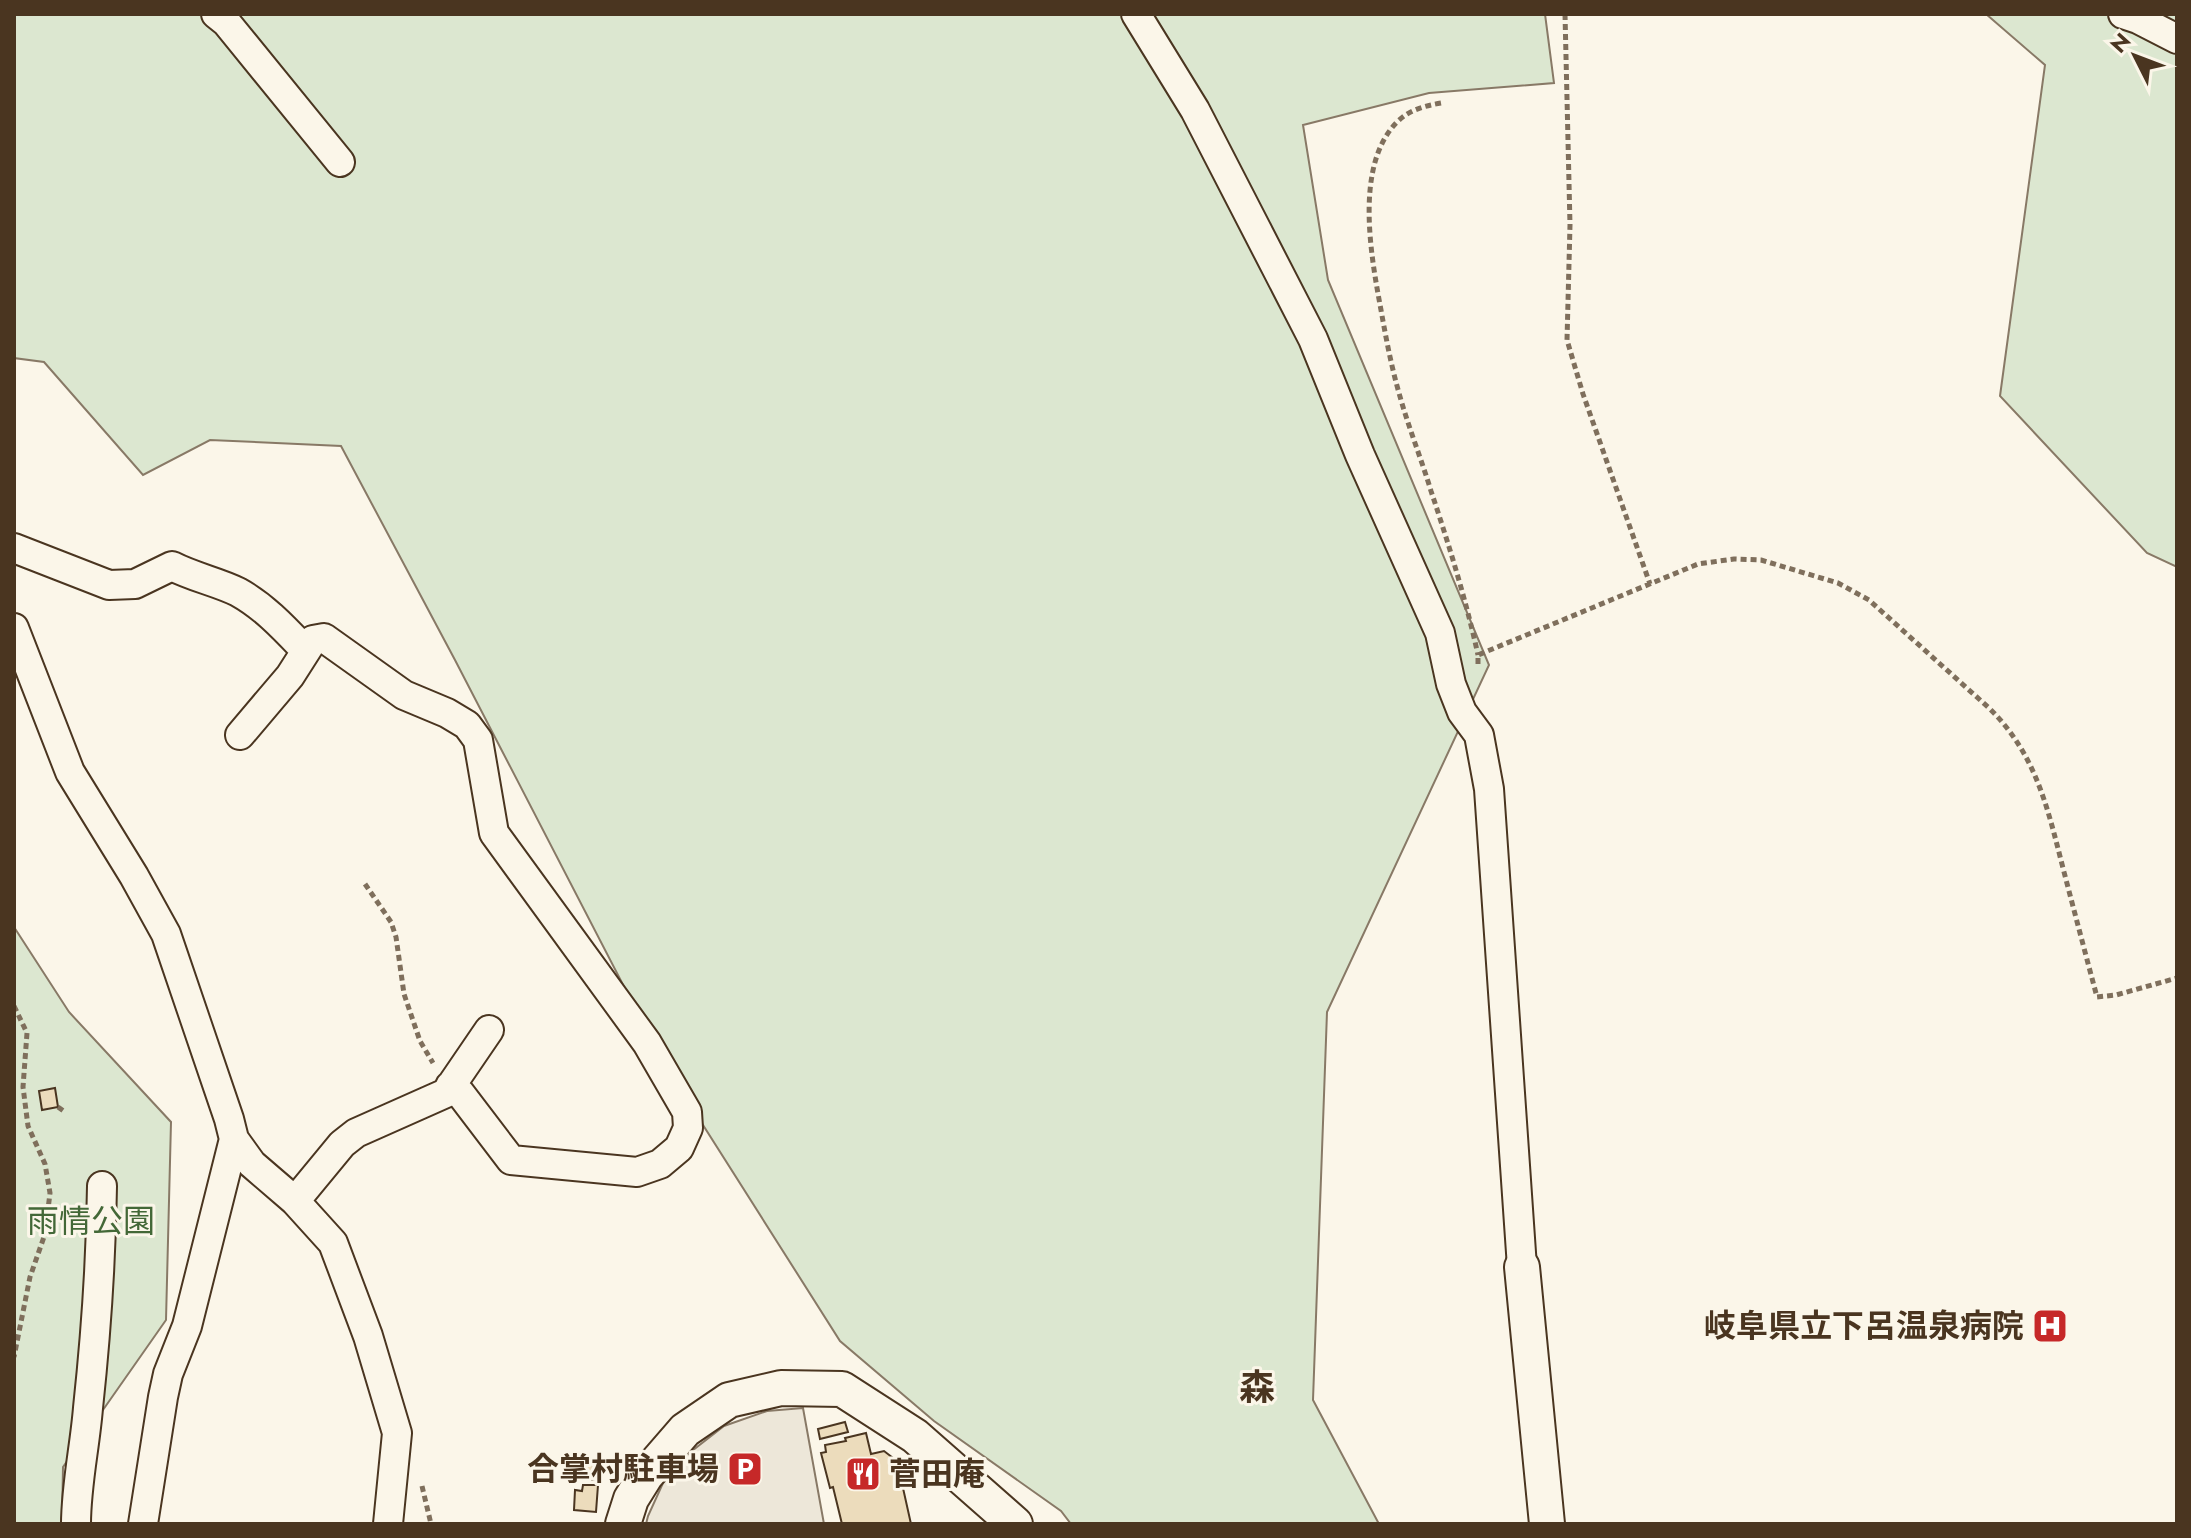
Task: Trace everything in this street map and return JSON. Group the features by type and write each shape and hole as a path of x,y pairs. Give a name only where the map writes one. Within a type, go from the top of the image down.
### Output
{"street":[{"path":"216,14 226,22 340,162"},
{"path":"1136,14 1195,110 1313,339 1360,455 1440,633 1451,684 1462,712 1479,735 1489,789 1522,1267 1547,1524"},
{"path":"2123,14 2177,39"},
{"path":"14,548 109,585 135,584 172,566 191,576 236,591 272,616 306,651"},
{"path":"14,628 70,772 166,934 234,1139 252,1164 295,1201 333,1243 368,1336 397,1433 388,1524"},
{"path":"240,735 290,676 313,640 324,638 404,695 467,725 478,740 494,833 647,1043 687,1112 688,1128 679,1148 660,1164 637,1172 511,1160 460,1093 450,1086"},
{"path":"295,1201 342,1144 356,1133 446,1093 489,1030"},
{"path":"143,1524 168,1374 187,1326 234,1139"},
{"path":"76,1524 99,1282 102,1186"},
{"path":"623,1524 631,1499 646,1475 685,1430 729,1400 781,1388 842,1389 915,1436 1015,1524"}],"path":[{"path":"1565,14 1570,225 1567,340 1650,584"},
{"path":"1441,103 1417,109 1398,121 1378,151 1369,199 1373,266 1399,394 1468,608 1478,670"},
{"path":"1478,655 1698,564 1734,559 1761,560 1838,583 1869,600 1998,717 2026,754 2044,796 2097,997 2116,995 2177,978"},
{"path":"365,884 391,922 404,994 420,1041 450,1086"},
{"path":"14,1006 27,1033 23,1087 28,1126 45,1164 50,1193 45,1234 30,1277 14,1357"},
{"path":"58,1107 65,1112"}],"green space":[{"path":"14,14 1545,14 1554,83 1429,93 1303,125 1328,280 1489,665 1327,1012 1313,1400 1379,1524 1071,1524 1061,1511 934,1421 840,1341 663,1062 341,446 210,440 143,475 44,362 14,358"},
{"path":"1986,14 2177,14 2177,567 2147,553 2000,396 2045,65"},
{"name":"雨情公園","path":"14,927 69,1012 171,1122 166,1320 63,1467 62,1524 14,1524"}],"shaded area":[{"name":"合掌村駐車場","path":"803,1408 824,1524 646,1524 663,1483 688,1454 724,1426 767,1411"}],"building":[{"path":"55,1088 58,1107 42,1110 39,1091"},
{"path":"845,1422 848,1432 820,1439 818,1429"},
{"name":"菅田庵","path":"866,1433 871,1454 884,1451 897,1461 911,1524 842,1524 821,1453 826,1452 825,1445"},
{"path":"580,1464 602,1465 601,1480 579,1479"},
{"path":"583,1485 598,1485 596,1512 574,1510 575,1490 582,1491"}],"place":[{"name":"岐阜県立下呂温泉病院","path":"2050,1326"},
{"name":"合掌村駐車場","path":"745,1469"},
{"name":"菅田庵","path":"863,1474"}],"district":[{"name":"森","path":"1257,1387"}]}
